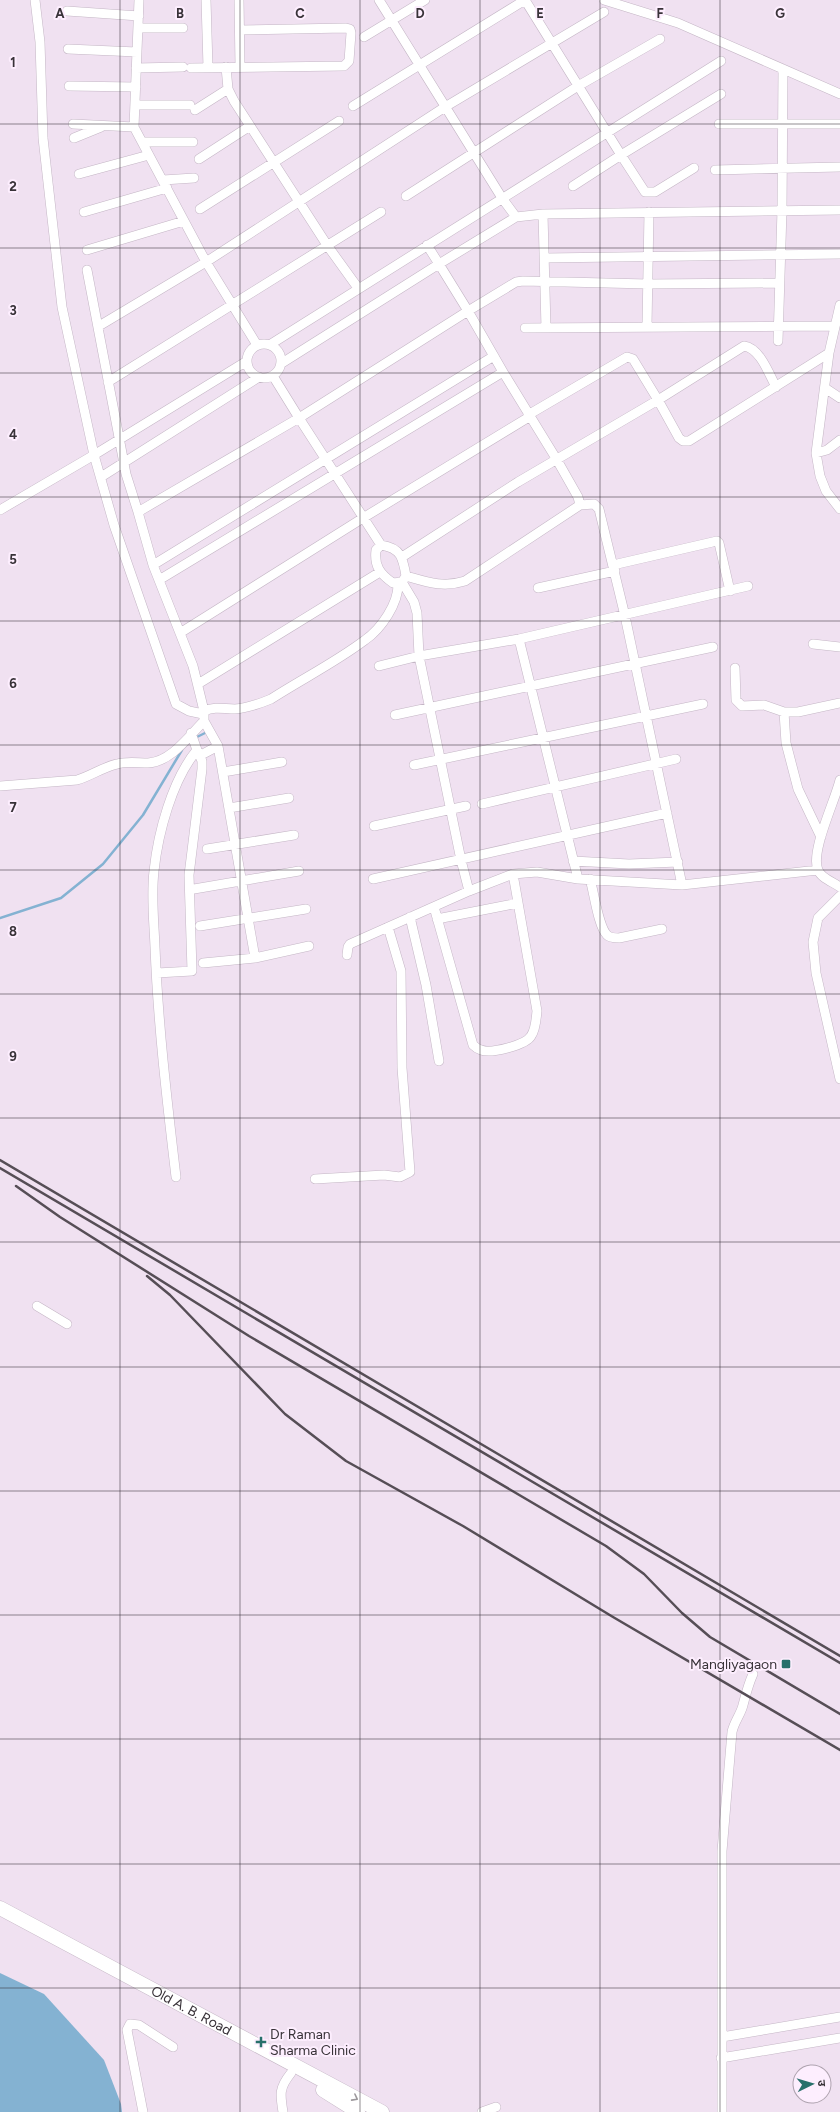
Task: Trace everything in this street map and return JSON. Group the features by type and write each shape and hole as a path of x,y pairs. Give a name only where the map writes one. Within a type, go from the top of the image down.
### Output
{"main road":[{"name":"Old A. B. Road","path":"0,1908 382,2112"},
{"name":"Old A. B. Road","path":"0,1913 138,1992 190,2017 358,2112"}],"street":[{"path":"35,0 40,42 43,138 62,308 94,455 114,525 176,704 205,718"},
{"path":"139,0 134,127 206,262 258,344"},
{"path":"206,0 208,67"},
{"path":"239,0 240,67"},
{"path":"379,0 502,198 516,217"},
{"path":"364,37 424,0"},
{"path":"353,106 525,0 606,133 645,192 655,192 694,168"},
{"path":"604,0 678,23 840,94"},
{"path":"67,11 139,16"},
{"path":"99,326 206,262 445,107 604,12"},
{"path":"138,28 183,28"},
{"path":"136,68 344,66 349,61 350,29 240,30"},
{"path":"406,196 578,86 660,39"},
{"path":"68,49 137,52"},
{"path":"260,377 251,371 247,361 250,351 258,344 271,344 721,61"},
{"path":"226,67 228,89 250,126 275,162 298,202 358,288"},
{"path":"778,341 779,255 782,210 782,69"},
{"path":"69,86 136,87"},
{"path":"135,105 192,107 228,89"},
{"path":"573,186 721,94"},
{"path":"200,210 339,121"},
{"path":"73,124 134,127"},
{"path":"719,124 840,124"},
{"path":"74,138 104,126"},
{"path":"199,159 250,126"},
{"path":"142,142 193,142"},
{"path":"79,174 149,155"},
{"path":"715,170 840,167"},
{"path":"84,212 165,184 194,178"},
{"path":"101,477 123,461 260,377 273,376 282,364 516,217 543,214 840,210"},
{"path":"108,382 381,212"},
{"path":"647,326 647,257 649,212"},
{"path":"543,214 546,328"},
{"path":"87,250 184,221"},
{"path":"427,246 468,311 502,372 557,460 582,505"},
{"path":"545,258 840,254"},
{"path":"87,270 99,326 123,461 153,565 180,633 198,684 205,718 217,742 256,958"},
{"path":"138,512 299,418 516,282 648,284 779,283"},
{"path":"838,505 826,491 820,476 816,453 829,353 840,305"},
{"path":"525,328 778,325 834,326"},
{"path":"271,344 280,352 282,364"},
{"path":"402,557 466,515 658,400 744,346 751,347 757,354 776,387"},
{"path":"180,633 363,518 627,357 633,359 679,438 683,441 689,441 829,353"},
{"path":"153,565 326,461 494,356"},
{"path":"0,510 94,455 247,361"},
{"path":"159,580 502,372"},
{"path":"273,376 381,545"},
{"path":"825,388 840,398"},
{"path":"816,453 827,450 840,440"},
{"path":"381,545 376,550 375,559 380,572 393,583 402,581 436,585 453,585 465,581 582,505 594,504 599,509 625,616 645,716 682,884"},
{"path":"538,588 717,541 719,543 730,591"},
{"path":"176,1177 164,1070 156,973 154,872 162,830 184,767 205,718 213,707 235,709 254,706 271,699 366,640 381,625 397,596 402,581 402,557 391,546 381,545"},
{"path":"198,684 380,572"},
{"path":"402,581 414,602 417,613 419,656 461,860 469,891"},
{"path":"379,666 419,656 519,639 625,616 748,586"},
{"path":"519,639 542,736 556,787 566,836 578,879"},
{"path":"812,644 840,647"},
{"path":"396,715 530,685 713,647"},
{"path":"735,668 736,700 738,704 742,706 772,707 784,712 798,712 840,703"},
{"path":"414,765 542,736 703,704"},
{"path":"784,712 786,743 798,789 821,837"},
{"path":"0,786 77,780 89,777 109,766 119,763 158,761 195,744 217,742"},
{"path":"156,973 192,971 189,875 202,769 195,744"},
{"path":"482,804 676,759"},
{"path":"223,772 282,762"},
{"path":"840,780 816,857 818,870 840,887"},
{"path":"228,808 289,798"},
{"path":"374,826 466,806"},
{"path":"372,878 461,860 667,813"},
{"path":"207,849 294,835"},
{"path":"573,861 629,864 678,862"},
{"path":"347,955 350,944 469,891 513,874 537,872 578,879 682,884 818,870"},
{"path":"194,889 299,871"},
{"path":"434,907 473,1045 480,1050 492,1052 525,1042 531,1036 535,1025 537,1011 513,874"},
{"path":"590,879 602,927 607,935 612,938 619,938 662,929"},
{"path":"840,896 818,918 813,942 816,973 840,1079"},
{"path":"437,919 518,903"},
{"path":"200,926 306,909"},
{"path":"410,917 426,985 438,1061"},
{"path":"315,1178 384,1175 400,1177 410,1172 402,1068 401,971 388,928"},
{"path":"203,963 256,958 309,946"},
{"path":"37,1306 67,1324"},
{"path":"722,2112 722,1851 728,1765 735,1721 743,1706 745,1694 753,1674"},
{"path":"722,2036 840,2017"},
{"path":"143,2112 127,2030 130,2024 139,2025 174,2047"},
{"path":"721,2058 840,2038"},
{"path":"283,2112 280,2094 284,2082 291,2073"},
{"path":"482,2112 496,2107"}],"water":[{"path":"0,1973 44,1994 104,2060 121,2104 122,2112 0,2112"}],"waterway":[{"path":"195,738 207,732"},
{"path":"0,918 61,898 103,864 143,815 182,750"}],"railway":[{"path":"0,1160 840,1656"},
{"path":"0,1168 840,1663"},
{"path":"16,1186 60,1217 249,1336 606,1546 644,1574 682,1613 710,1637 840,1714"},
{"path":"147,1276 170,1295 285,1414 346,1461 463,1526 613,1617 840,1750"}],"place":[{"name":"Mangliyagaon","path":"786,1664"},
{"name":"Dr Raman Sharma Clinic","path":"261,2042"}]}
